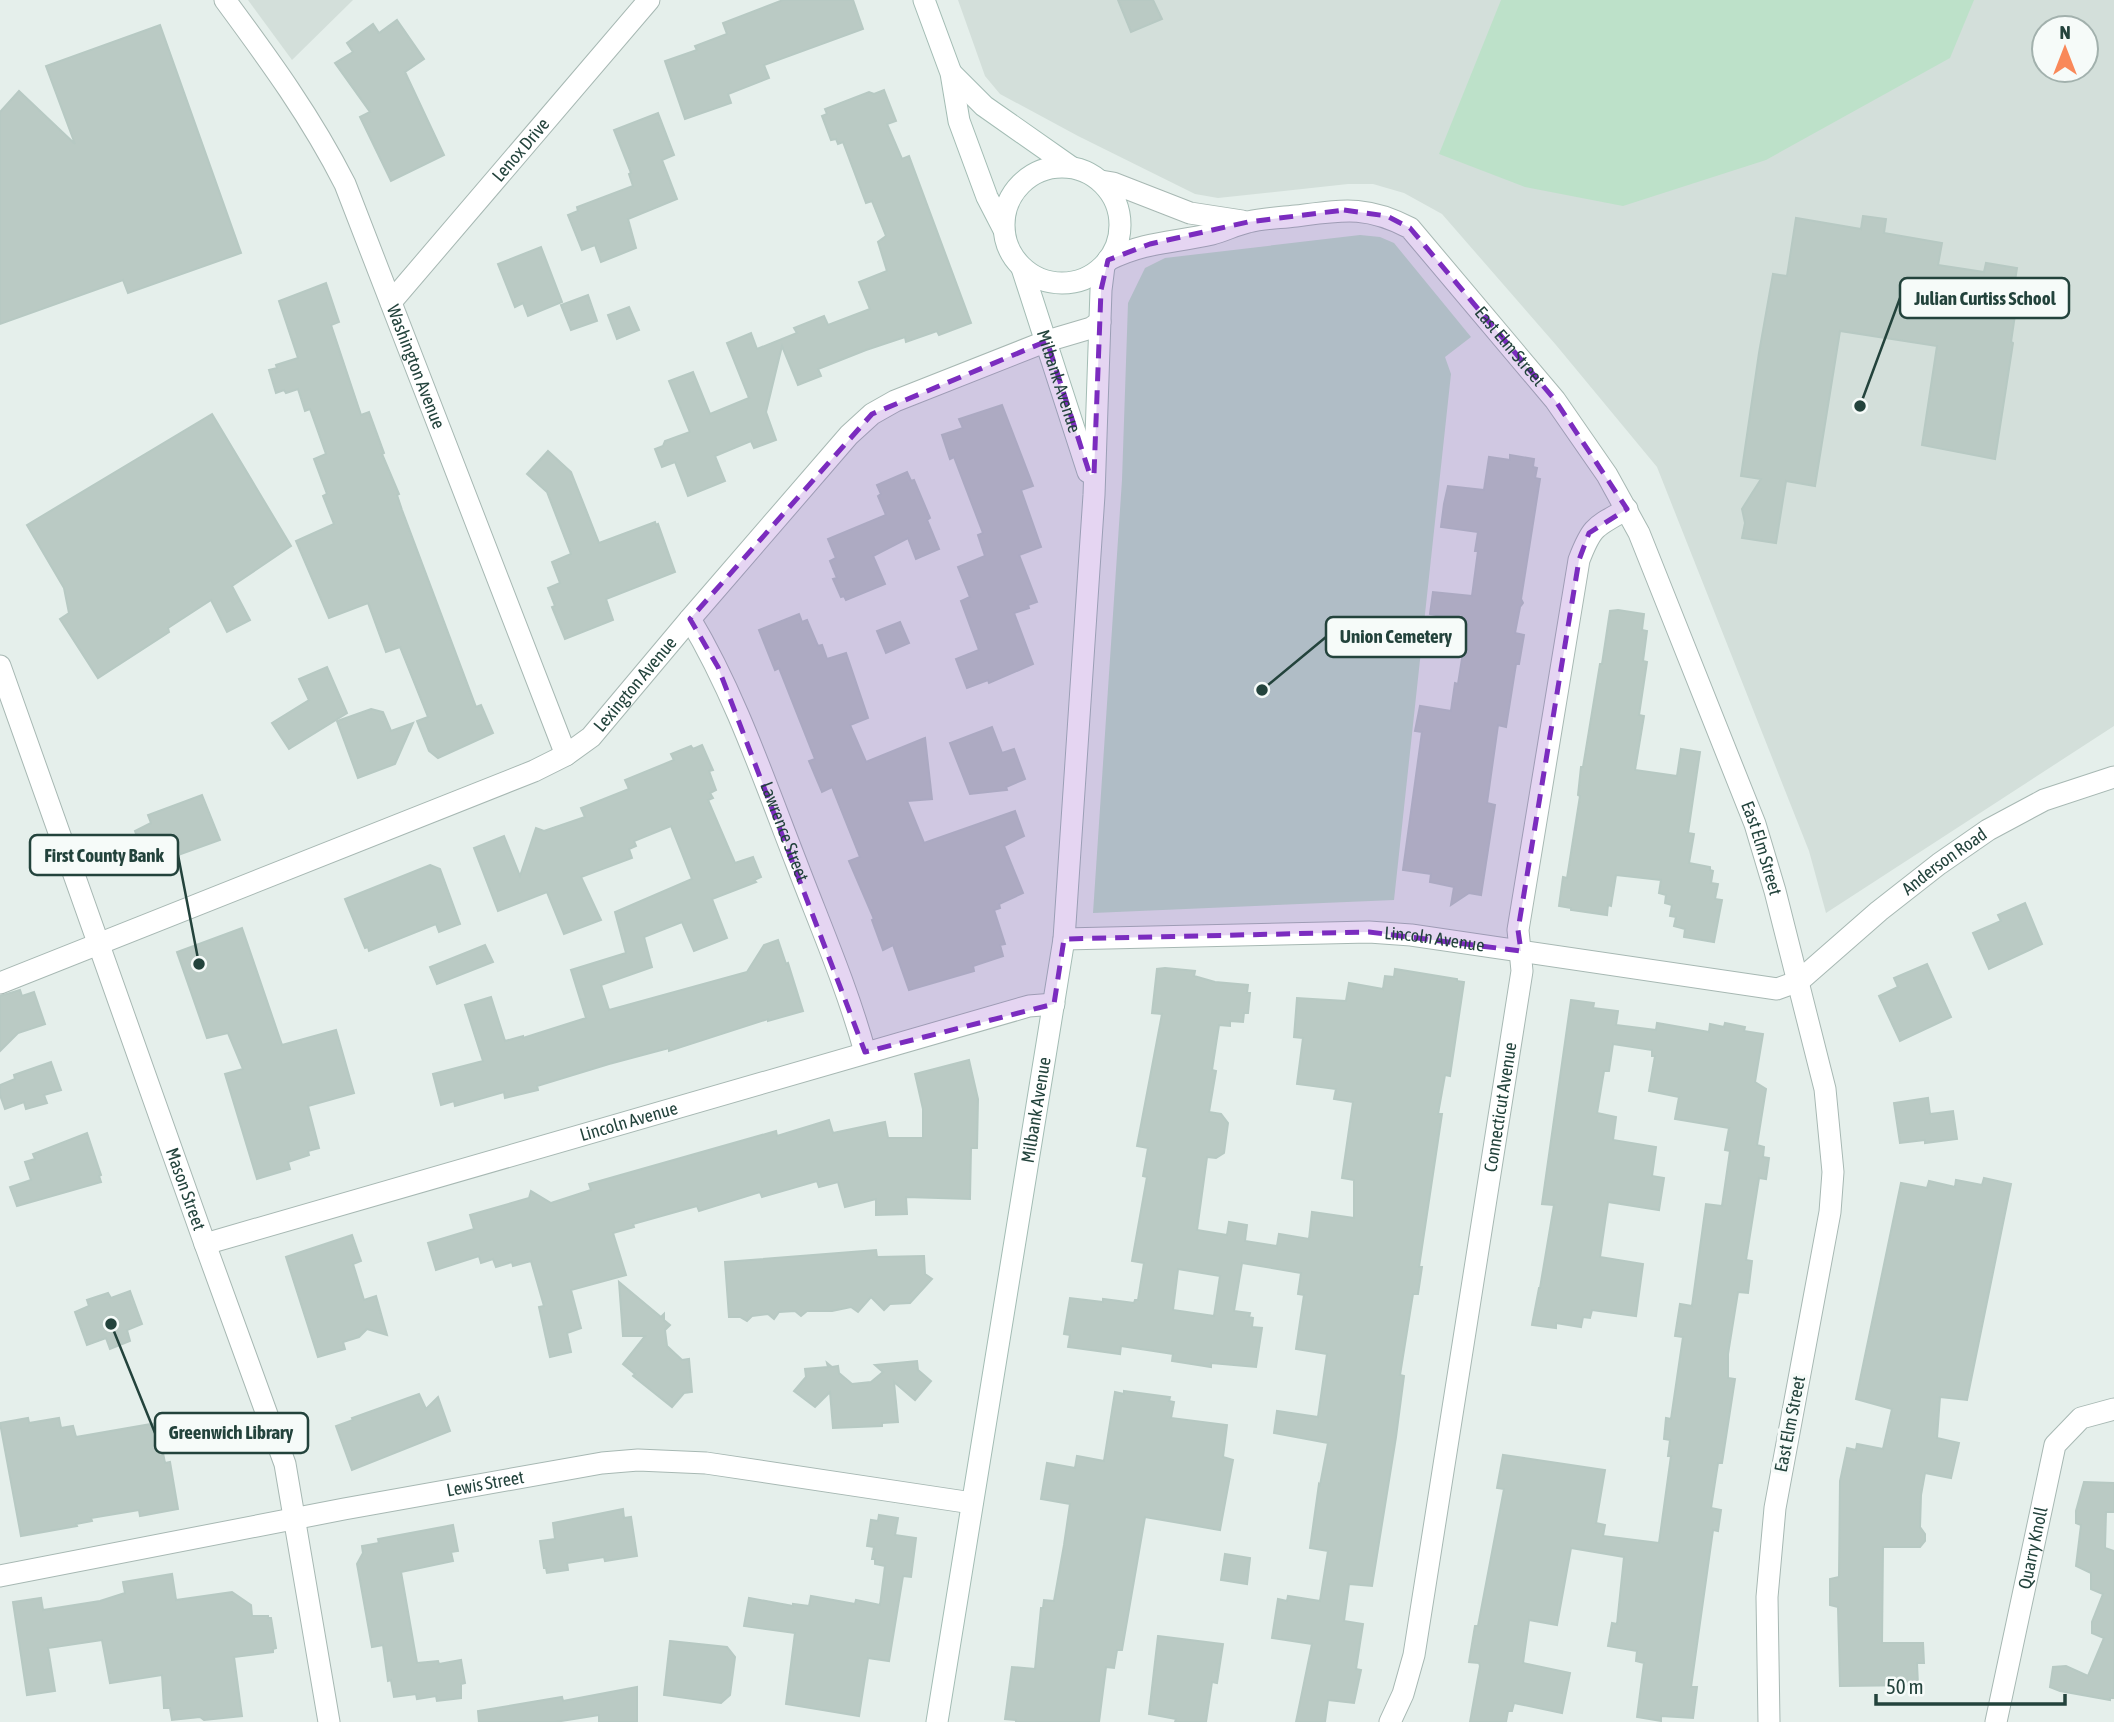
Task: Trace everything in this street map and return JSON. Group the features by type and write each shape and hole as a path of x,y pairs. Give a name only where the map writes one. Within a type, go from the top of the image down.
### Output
{"street":[{"name":"Washington Avenue","path":"225,0 297,98 345,184 566,755"},
{"name":"Lenox Drive","path":"391,302 649,0"},
{"path":"924,0 951,73 959,121 987,197 1003,228 1006,244 1022,268 1033,276 1051,282 1069,283 1089,276 1106,263 1120,235 1121,221 1113,195 1101,181 1084,170 1056,166 1038,171 1014,191 1005,211 1003,228"},
{"path":"951,73 984,106 1071,167"},
{"name":"East Elm Street","path":"1101,181 1113,183 1190,213 1248,222"},
{"name":"East Elm Street","path":"1106,263 1128,250 1211,234 1248,222 1344,210 1367,211 1387,216 1410,228 1555,400 1586,442 1639,533 1755,824 1799,981 1825,1089 1833,1172 1822,1265 1775,1508 1768,1597 1769,1722"},
{"name":"Milbank Avenue","path":"937,1722 1064,940 1094,495 1100,322 1106,263"},
{"name":"Milbank Avenue","path":"1022,268 1094,495"},
{"name":"Lexington Avenue","path":"0,983 534,771 566,755 600,728 849,435 873,414 905,397 1047,341 1091,328 1100,322"},
{"name":"Connecticut Avenue","path":"1390,1722 1403,1694 1414,1656 1522,971 1518,930 1579,560 1590,533 1627,509"},
{"name":"Lawrence Street","path":"690,619 718,667 788,842 856,1019 866,1052"},
{"name":"Mason Street","path":"0,666 285,1464 328,1722"},
{"name":"Anderson Road","path":"1799,981 1879,911 1988,830 2044,800 2114,777"},
{"name":"Lincoln Avenue","path":"1064,940 1369,932 1411,935 1777,989 1799,981"},
{"name":"Lincoln Avenue","path":"205,1244 866,1052 1029,1006 1054,1004"},
{"name":"Quarry Knoll","path":"1996,1722 2055,1445 2081,1418 2108,1408 2114,1409"},
{"name":"Lewis Street","path":"0,1576 602,1463 638,1460 706,1463 972,1503"}],"highlighted area":[{"path":"1344,210 1387,216 1410,228 1555,400 1627,509 1589,533 1579,560 1518,930 1521,951 1369,932 1064,939 1054,1004 865,1052 718,667 690,619 872,414 1047,341 1090,475 1094,474 1101,290 1108,260 1150,244 1248,222"}],"shaded area":[{"path":"248,0 353,0 292,60"},
{"path":"958,0 2114,0 2114,726 1826,913 1809,851 1657,467 1442,214 1404,193 1373,184 1348,184 1218,198 1195,194 1000,94 985,76"}],"green space":[{"path":"1501,0 1974,0 1950,58 1766,160 1623,206 1525,187 1439,154"},
{"path":"1360,235 1380,237 1394,243 1471,337 1445,357 1451,374 1394,900 1093,913 1122,480 1128,303 1145,268 1165,258"}],"building":[{"path":"783,0 853,0 863,29 764,65 769,78 728,94 731,103 685,119 665,61 697,50 695,46 727,34 723,23"},
{"path":"1118,0 1153,0 1162,19 1131,32"},
{"path":"397,20 424,59 405,72 444,155 391,181 360,117 370,112 335,63 353,52 347,43 373,24 379,33"},
{"path":"160,25 241,253 128,293 123,280 0,324 0,112 19,91 75,144 46,66"},
{"path":"884,90 896,121 887,124 902,159 909,156 971,323 939,335 937,331 906,342 905,337 866,350 818,369 821,376 798,385 782,346 766,412 776,440 754,448 751,441 715,456 725,481 688,496 675,462 662,467 655,449 663,446 665,441 690,432 669,381 693,372 710,414 749,398 727,343 751,333 757,349 797,333 794,328 824,316 828,325 870,309 859,282 887,271 878,242 886,236 872,201 866,203 843,142 838,144 836,139 831,140 822,116 827,114 825,109 869,92 874,94"},
{"path":"658,113 674,155 662,160 677,199 628,219 636,248 601,262 595,245 582,250 568,215 578,211 577,207 633,186 629,174 631,173 614,130"},
{"path":"1863,216 1886,219 1884,233 1942,243 1938,265 1984,272 1986,263 2017,268 2010,313 2015,315 2013,343 1995,459 1922,445 1937,346 1840,331 1815,486 1786,481 1776,543 1742,538 1745,523 1742,509 1761,479 1741,476 1773,274 1787,276 1796,218 1861,229"},
{"path":"541,247 562,302 528,316 523,303 515,307 498,264"},
{"path":"326,283 339,322 331,325 361,415 369,412 384,453 382,454 399,494 397,495 402,510 476,707 481,705 493,733 438,758 429,751 417,721 428,717 400,647 386,652 368,603 329,618 296,541 334,524 323,496 327,494 314,459 326,454 310,409 305,411 298,389 276,393 269,370 298,358 279,301"},
{"path":"588,295 597,321 571,330 561,305"},
{"path":"629,307 639,330 617,339 608,315"},
{"path":"1002,405 1033,486 1021,490 1041,547 1019,555 1037,602 1014,613 1033,664 989,683 988,680 967,688 956,659 979,650 961,601 970,597 958,567 985,556 978,535 983,533 954,457 950,459 942,435 963,428 959,419"},
{"path":"212,414 291,546 232,586 250,620 227,632 211,600 168,628 169,632 98,678 60,619 69,613 64,588 27,525"},
{"path":"548,451 571,472 599,543 655,522 675,572 606,599 613,620 565,639 552,607 555,606 548,588 560,583 552,562 571,554 547,492 527,474"},
{"path":"1510,455 1534,459 1533,467 1537,468 1535,478 1540,479 1521,599 1523,603 1515,633 1524,635 1519,664 1516,664 1506,727 1498,725 1487,803 1495,805 1481,895 1469,893 1451,905 1454,887 1430,882 1431,874 1403,870 1422,732 1415,731 1420,706 1451,711 1468,621 1430,614 1433,592 1472,596 1478,551 1475,551 1478,532 1441,527 1444,504 1448,486 1484,490 1489,457 1510,460"},
{"path":"907,472 911,481 914,480 930,518 927,520 939,549 916,559 908,538 873,556 885,584 846,600 844,596 841,597 833,579 837,578 830,561 836,558 828,539 886,515 878,496 881,494 877,485"},
{"path":"1610,611 1644,614 1642,630 1647,631 1643,661 1647,662 1639,715 1644,716 1635,770 1677,776 1681,749 1700,752 1688,833 1694,834 1689,863 1710,867 1713,871 1711,883 1718,884 1715,899 1722,900 1714,942 1684,937 1685,929 1674,926 1676,917 1670,916 1672,905 1665,903 1666,895 1659,893 1661,880 1616,875 1607,915 1559,906 1563,877 1567,878 1580,796 1581,767"},
{"path":"799,614 802,622 807,620 827,659 846,653 868,718 850,725 866,762 925,738 932,799 907,801 924,843 1015,811 1024,836 1004,846 1023,893 999,904 1000,908 994,910 1005,944 1000,945 1003,956 973,966 974,971 909,990 893,945 883,950 872,920 874,919 849,861 860,857 832,787 822,792 809,761 815,759 779,668 775,670 759,630"},
{"path":"900,622 909,643 886,653 877,631"},
{"path":"327,667 347,713 289,749 272,723 309,700 299,679"},
{"path":"371,709 383,712 391,731 413,723 395,764 358,778 337,721"},
{"path":"992,727 1002,753 1014,749 1025,779 1006,787 1007,790 970,794 950,743"},
{"path":"702,745 713,770 709,771 716,790 710,793 713,798 708,800 735,863 753,857 761,877 754,880 756,882 712,899 727,938 694,951 682,922 644,937 652,967 601,985 609,1010 747,972 764,945 778,940 803,1011 768,1019 669,1051 669,1048 609,1064 537,1086 538,1090 505,1098 504,1092 455,1106 454,1101 441,1105 433,1074 483,1061 465,1005 491,997 505,1041 586,1018 571,970 626,953 615,912 692,879 671,826 634,841 636,846 629,849 632,858 581,877 601,920 564,934 547,892 498,911 474,848 504,836 520,876 536,828 544,831 585,817 581,808 629,789 625,780 674,760 671,754 691,746 693,749"},
{"path":"202,795 220,840 156,863 152,853 144,856 135,831 151,823 148,815"},
{"path":"430,865 440,869 460,924 439,932 436,924 369,951 368,947 365,948 345,899"},
{"path":"2025,903 2042,944 1989,969 1973,933 2001,921 1998,915"},
{"path":"242,928 282,1045 336,1030 354,1093 308,1106 319,1148 308,1151 309,1155 288,1162 290,1169 257,1179 225,1074 243,1069 228,1033 207,1038 177,952"},
{"path":"485,945 493,962 437,984 430,967"},
{"path":"1927,964 1951,1017 1900,1041 1879,996 1898,987 1894,978"},
{"path":"1157,969 1195,971 1194,976 1215,982 1248,985 1248,1013 1244,1013 1243,1022 1230,1021 1230,1026 1219,1025 1212,1070 1216,1071 1209,1112 1221,1114 1228,1123 1224,1153 1216,1158 1207,1157 1197,1230 1227,1235 1229,1222 1247,1225 1245,1241 1277,1246 1279,1234 1309,1239 1312,1212 1354,1218 1354,1180 1342,1178 1353,1102 1334,1099 1336,1089 1297,1084 1303,1038 1294,1037 1297,998 1346,1001 1349,983 1383,989 1385,976 1394,977 1395,969 1464,982 1450,1076 1445,1075 1438,1114 1442,1114 1419,1267 1422,1267 1418,1294 1413,1294 1400,1375 1404,1376 1396,1437 1372,1586 1349,1584 1344,1621 1363,1624 1356,1669 1361,1670 1354,1703 1328,1700 1325,1722 1296,1722 1312,1644 1272,1638 1278,1599 1287,1601 1288,1596 1320,1601 1328,1551 1310,1548 1328,1443 1274,1433 1277,1411 1318,1417 1327,1354 1296,1349 1304,1295 1298,1294 1301,1273 1242,1263 1234,1311 1250,1313 1249,1317 1253,1318 1252,1327 1262,1328 1256,1367 1211,1363 1211,1367 1172,1361 1173,1354 1121,1346 1120,1354 1068,1347 1070,1335 1064,1334 1070,1298 1134,1303 1138,1300 1144,1263 1132,1261 1147,1177 1143,1176 1148,1148 1137,1146 1162,1014 1152,1013","holes":["1178,1269 1220,1276 1214,1316 1173,1310"]},
{"path":"20,990 22,996 34,992 45,1024 18,1033 0,1051 0,996"},
{"path":"1571,1000 1594,1003 1593,1008 1618,1011 1616,1025 1656,1030 1657,1023 1709,1032 1710,1024 1724,1027 1725,1023 1745,1027 1744,1031 1763,1034 1755,1082 1766,1089 1757,1145 1764,1147 1763,1157 1769,1158 1766,1179 1759,1178 1746,1260 1752,1261 1748,1293 1738,1292 1728,1354 1728,1378 1735,1379 1722,1463 1718,1463 1711,1508 1721,1510 1718,1531 1713,1530 1691,1687 1697,1687 1693,1718 1661,1716 1661,1721 1637,1717 1644,1663 1636,1661 1637,1651 1608,1646 1612,1623 1617,1624 1624,1557 1571,1548 1557,1625 1529,1620 1523,1663 1570,1673 1562,1713 1514,1703 1512,1711 1508,1711 1506,1722 1470,1722 1480,1666 1479,1663 1469,1662 1504,1489 1497,1488 1503,1455 1605,1470 1596,1523 1605,1525 1603,1536 1659,1543 1671,1456 1668,1456 1670,1440 1664,1439 1666,1418 1671,1419 1683,1337 1675,1336 1680,1304 1692,1306 1706,1204 1722,1206 1730,1151 1725,1150 1729,1128 1675,1119 1679,1097 1649,1091 1655,1056 1652,1056 1652,1050 1613,1044 1609,1071 1604,1071 1597,1113 1616,1117 1613,1140 1656,1147 1652,1176 1664,1178 1659,1210 1608,1202 1600,1257 1643,1264 1636,1316 1592,1310 1590,1318 1583,1317 1581,1327 1556,1323 1556,1328 1532,1325 1554,1205 1542,1204"},
{"path":"969,1060 978,1099 977,1148 971,1148 970,1199 906,1197 907,1214 876,1215 876,1199 845,1207 838,1182 819,1187 817,1181 762,1197 760,1192 699,1211 697,1206 633,1224 634,1227 613,1233 626,1275 571,1290 581,1328 567,1333 571,1352 550,1357 539,1307 544,1306 531,1261 513,1266 512,1262 496,1267 493,1259 481,1263 479,1256 436,1270 428,1243 474,1229 470,1215 529,1198 531,1191 551,1203 591,1190 589,1184 776,1131 777,1136 829,1120 833,1133 885,1122 888,1138 923,1138 923,1109 915,1074"},
{"path":"51,1062 61,1090 44,1095 47,1103 26,1109 24,1102 5,1109 0,1085 15,1079 14,1075"},
{"path":"1928,1098 1930,1114 1953,1111 1957,1139 1900,1143 1894,1103"},
{"path":"87,1133 101,1182 17,1206 10,1187 31,1180 25,1162 35,1159 33,1154"},
{"path":"1984,1178 2011,1184 1967,1400 1940,1397 1937,1438 1959,1443 1951,1478 1925,1473 1920,1527 1925,1534 1925,1541 1920,1547 1883,1547 1882,1643 1923,1643 1924,1663 1917,1663 1918,1685 1840,1686 1838,1607 1830,1605 1830,1579 1839,1577 1840,1481 1847,1448 1856,1450 1857,1444 1883,1449 1892,1409 1856,1399 1901,1183 1927,1188 1929,1181 1955,1187 1956,1180 1982,1185"},
{"path":"352,1235 361,1261 353,1264 364,1300 376,1296 387,1335 367,1329 359,1337 343,1342 345,1349 318,1357 286,1257"},
{"path":"876,1250 877,1257 924,1256 925,1274 932,1279 910,1303 890,1304 884,1310 871,1297 858,1312 851,1307 832,1311 807,1311 801,1316 795,1311 779,1312 774,1319 768,1314 752,1316 747,1321 740,1317 729,1317 725,1262"},
{"path":"619,1282 661,1317 664,1314 664,1320 670,1325 665,1330 667,1346 682,1360 689,1359 692,1392 684,1393 672,1407 633,1376 635,1374 623,1364 645,1336 623,1336"},
{"path":"130,1291 142,1324 127,1330 130,1341 110,1349 106,1338 87,1345 75,1312 89,1306 87,1300 108,1293 111,1298"},
{"path":"917,1361 918,1370 931,1381 915,1400 894,1382 898,1422 882,1423 882,1426 833,1428 830,1392 815,1407 794,1391 806,1377 805,1369 828,1367 827,1363 832,1367 838,1366 839,1373 852,1384 871,1382 883,1372 875,1365"},
{"path":"1124,1391 1170,1397 1169,1401 1174,1402 1171,1418 1227,1425 1223,1457 1233,1460 1220,1530 1145,1517 1122,1650 1117,1650 1114,1668 1106,1667 1099,1722 1016,1722 1005,1719 1012,1667 1035,1669 1041,1608 1044,1600 1054,1601 1064,1545 1070,1504 1041,1499 1047,1463 1075,1468 1077,1456 1104,1461 1115,1392 1124,1394"},
{"path":"419,1394 426,1409 438,1397 450,1431 352,1470 336,1426"},
{"path":"28,1418 29,1423 59,1418 61,1428 73,1426 76,1437 157,1423 165,1463 170,1462 178,1509 140,1516 139,1510 91,1518 92,1521 76,1524 77,1526 21,1536 0,1423"},
{"path":"2084,1482 2114,1483 2114,1512 2106,1512 2105,1548 2114,1551 2114,1698 2110,1700 2050,1687 2053,1667 2066,1666 2088,1676 2104,1638 2092,1633 2092,1622 2103,1594 2091,1589 2091,1573 2076,1566 2081,1525 2076,1523 2076,1511"},
{"path":"623,1509 624,1518 631,1517 637,1556 605,1561 604,1557 567,1563 568,1570 547,1573 540,1541 555,1539 553,1523"},
{"path":"879,1515 898,1518 895,1535 916,1538 911,1577 903,1576 889,1661 868,1658 859,1716 786,1704 795,1633 744,1626 749,1598 793,1606 809,1606 811,1596 855,1604 856,1600 880,1605 885,1566 875,1564 875,1559 872,1559 874,1547 867,1546 871,1520 878,1521"},
{"path":"453,1525 458,1551 451,1552 453,1561 401,1572 417,1663 438,1661 439,1664 461,1660 465,1683 461,1684 461,1698 437,1701 436,1696 417,1699 416,1694 394,1697 391,1680 388,1681 383,1645 372,1647 357,1564 363,1553 362,1546 379,1543 378,1539"},
{"path":"1225,1554 1250,1558 1247,1584 1221,1580"},
{"path":"172,1574 176,1600 232,1592 251,1605 252,1616 271,1618 276,1648 273,1652 234,1657 242,1716 172,1720 170,1708 164,1708 162,1675 110,1683 102,1640 48,1648 55,1691 27,1695 13,1602 41,1598 43,1610 100,1601 125,1593 123,1582"},
{"path":"1158,1636 1223,1644 1217,1683 1212,1682 1206,1722 1175,1722 1176,1719 1149,1714"},
{"path":"670,1641 727,1647 735,1657 730,1695 721,1703 664,1695"},
{"path":"637,1687 637,1722 599,1722 599,1715 555,1722 479,1722 478,1711 562,1697 563,1701"}],"place":[{"name":"Julian Curtiss School","path":"1860,406"},
{"name":"Union Cemetery","path":"1262,690"},
{"name":"First County Bank","path":"199,964"},
{"name":"Greenwich Library","path":"111,1324"}]}
